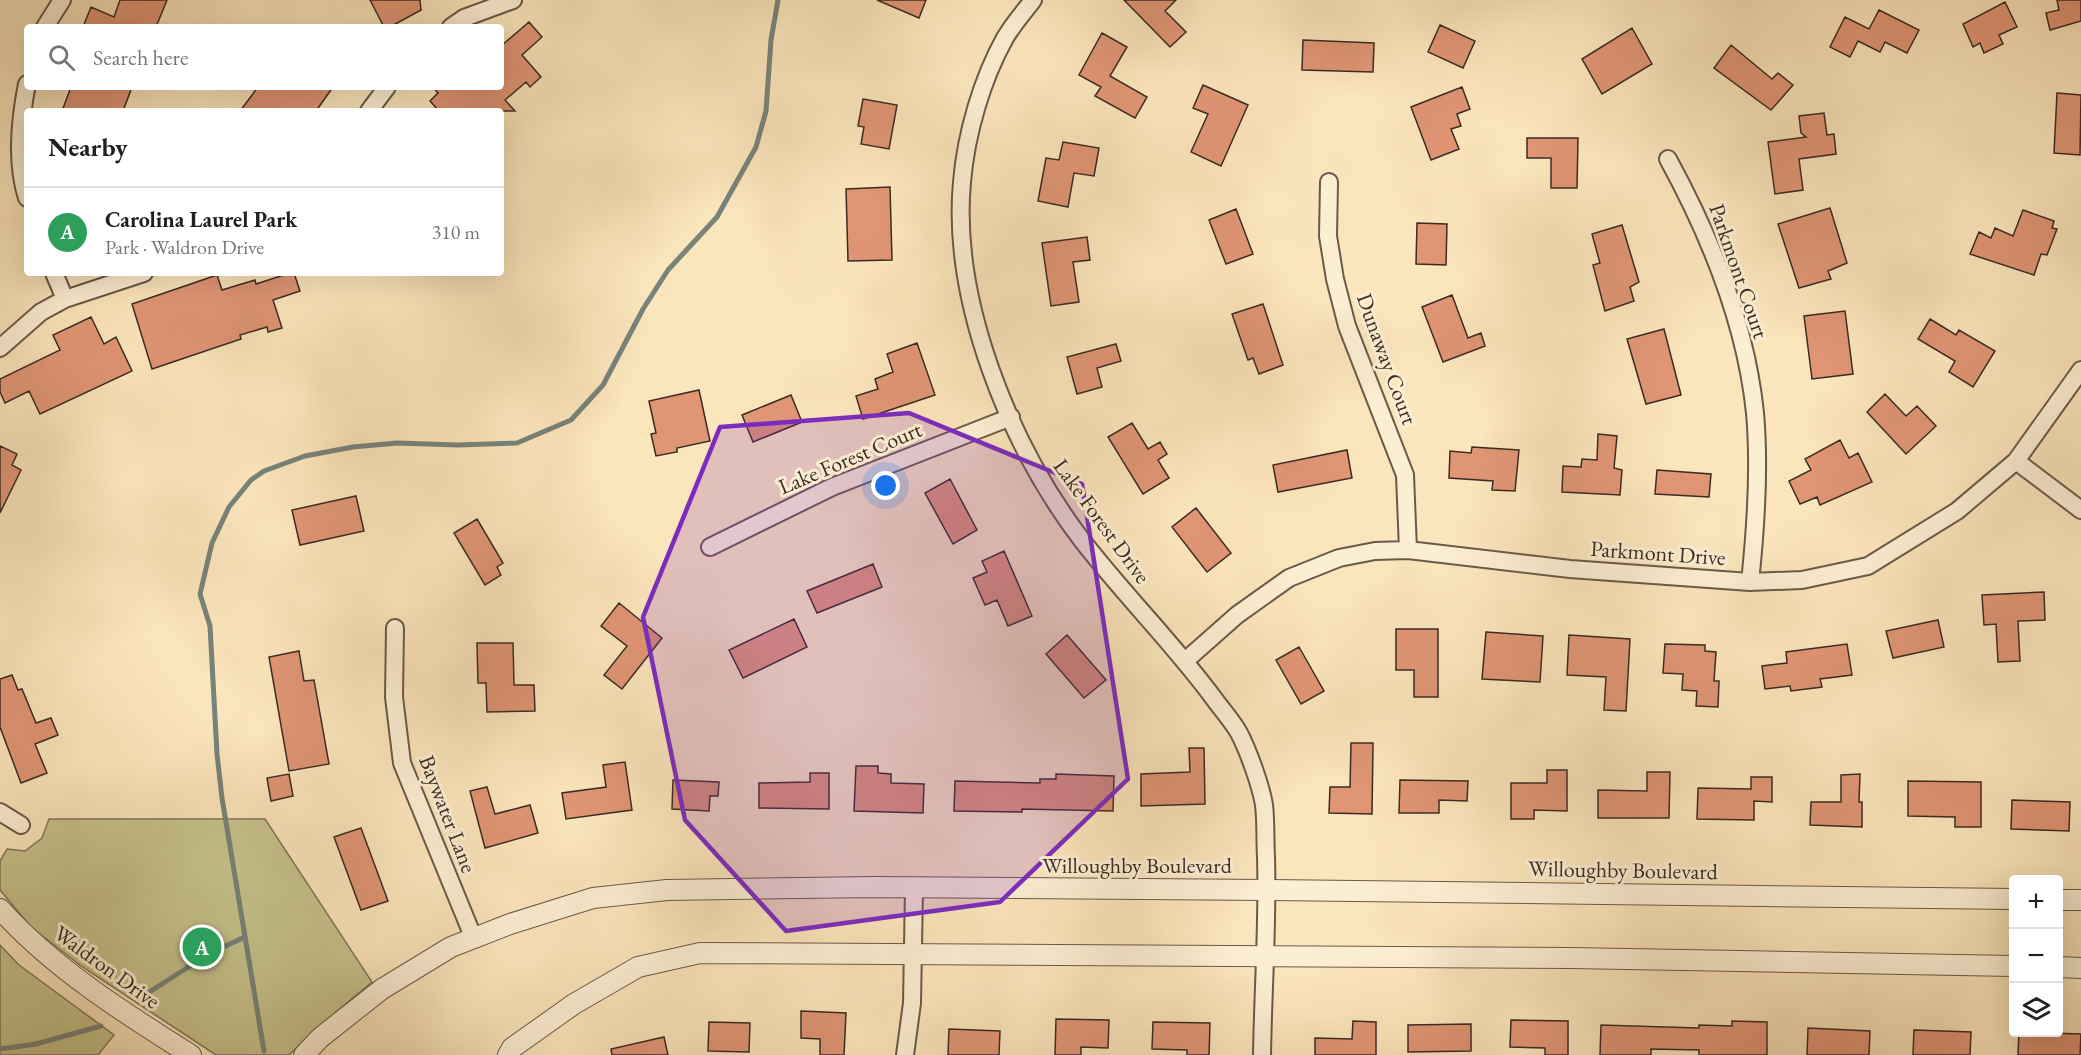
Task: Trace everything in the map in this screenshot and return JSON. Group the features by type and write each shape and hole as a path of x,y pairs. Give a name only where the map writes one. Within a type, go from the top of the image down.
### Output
{"street":[{"path":"47,24 62,0"},
{"path":"455,24 464,18 513,0"},
{"name":"Lake Forest Drive","path":"1033,0 1005,37 984,84 962,181 961,231 967,283 989,362 1028,455 1081,538 1185,661 1239,734 1264,804 1267,890 1262,1055"},
{"path":"26,108 27,90"},
{"path":"371,108 385,90"},
{"path":"24,132 21,180 24,189"},
{"name":"Parkmont Court","path":"1668,159 1695,209 1737,322 1755,412 1758,508 1750,582"},
{"name":"Dunaway Court","path":"1329,182 1328,236 1335,279 1347,326 1405,475 1408,550"},
{"path":"55,276 65,299"},
{"path":"0,348 41,312 65,299 135,276"},
{"name":"Parkmont Drive","path":"1185,661 1237,615 1289,578 1339,558 1375,551 1408,550 1570,569 1750,582 1802,580 1868,566 1957,511 2016,461 2081,369"},
{"name":"Lake Forest Court","path":"710,547 832,487 1011,417"},
{"path":"2016,461 2081,510"},
{"name":"Baywater Lane","path":"395,628 394,697 402,764 474,939"},
{"path":"0,812 21,825"},
{"name":"Willoughby Boulevard","path":"304,1055 320,1038 382,989 451,947 510,924 593,898 646,892 874,887 2009,899"},
{"path":"905,1055 912,1003 914,889"},
{"path":"2063,900 2081,900"},
{"name":"Waldron Drive","path":"0,909 23,935 88,985 191,1055"},
{"path":"508,1055 512,1048 574,1004 638,967 700,953 768,951 914,955 1264,955 2009,966"},
{"path":"2063,967 2081,968"}],"highlighted area":[{"path":"909,413 1082,484 1128,779 1000,902 786,931 685,820 643,617 720,427"}],"shaded area":[{"path":"49,819 265,819 372,982 289,1055 216,1055 81,966 31,927 0,890 0,861 7,849 25,851 42,838"},
{"path":"0,945 19,965 114,1035 98,1055 0,1055"}],"building":[{"path":"120,0 167,0 157,24 84,24 91,7 114,17"},
{"path":"370,0 420,0 421,10 395,24 382,24"},
{"path":"877,0 926,0 919,18"},
{"path":"1124,0 1176,0 1165,11 1186,32 1170,47"},
{"path":"2057,0 2081,0 2081,21 2050,30 2046,13 2059,10"},
{"path":"2005,2 2017,27 1999,35 2003,44 1984,53 1980,43 1973,47 1963,24"},
{"path":"1879,10 1919,30 1907,53 1885,42 1880,52 1858,41 1850,57 1830,47 1845,17 1869,29"},
{"path":"529,22 542,37 522,55 541,77 530,87 526,82 505,100 515,111 504,111 504,108 436,108 430,101 438,93 436,90 504,90 504,43"},
{"path":"1440,25 1475,41 1463,68 1428,52"},
{"path":"1632,28 1652,64 1602,94 1582,59"},
{"path":"1102,33 1127,47 1110,76 1147,97 1135,118 1095,96 1101,87 1079,75"},
{"path":"1303,40 1374,43 1373,72 1302,70"},
{"path":"1731,45 1772,79 1778,73 1793,85 1771,110 1714,68"},
{"path":"1203,85 1248,105 1221,166 1191,152 1208,114 1193,108"},
{"path":"1462,87 1470,109 1457,114 1461,126 1451,129 1459,149 1431,160 1411,107"},
{"path":"70,90 131,90 124,108 63,108"},
{"path":"256,90 331,90 318,108 242,108"},
{"path":"2057,93 2081,95 2080,155 2054,153"},
{"path":"863,99 897,105 889,149 861,144 864,127 858,126"},
{"path":"1824,113 1827,135 1834,134 1836,154 1799,159 1803,190 1775,194 1768,142 1806,137 1801,133 1799,116"},
{"path":"1527,138 1578,138 1577,188 1551,188 1551,158 1527,158"},
{"path":"1063,142 1099,148 1094,176 1074,173 1068,207 1038,201 1046,158 1059,160"},
{"path":"890,187 892,260 848,261 846,189"},
{"path":"1830,208 1847,263 1828,271 1831,279 1799,288 1778,224"},
{"path":"1236,209 1253,254 1226,264 1209,220"},
{"path":"2023,210 2054,221 2052,228 2057,229 2047,255 2041,254 2034,275 1970,254 1979,232 1991,238 1995,228 2013,236"},
{"path":"1417,223 1447,224 1446,265 1416,264"},
{"path":"1622,225 1639,282 1630,287 1634,301 1605,311 1593,265 1600,263 1592,234"},
{"path":"1087,237 1090,260 1073,262 1079,302 1051,306 1042,243"},
{"path":"214,276 217,276 222,290 255,280 256,284 281,276 295,276 300,291 273,300 282,328 268,332 267,327 240,335 241,339 152,369 132,304"},
{"path":"1452,295 1468,338 1481,333 1485,346 1443,362 1422,307"},
{"path":"1263,304 1283,365 1259,374 1253,358 1248,360 1232,314"},
{"path":"1845,311 1853,374 1812,379 1804,316"},
{"path":"91,317 104,344 116,337 132,371 40,414 29,391 5,403 0,392 0,379 60,350 53,335"},
{"path":"1930,319 1956,335 1959,330 1995,351 1973,387 1949,372 1955,361 1918,339"},
{"path":"1664,329 1681,395 1646,404 1627,339"},
{"path":"917,343 935,395 863,419 856,396 878,389 875,379 893,372 887,354"},
{"path":"1116,344 1121,361 1097,368 1102,387 1077,394 1067,357"},
{"path":"699,390 710,441 677,448 677,452 656,456 651,434 656,433 649,401"},
{"path":"1885,394 1906,416 1917,406 1936,426 1906,454 1867,412"},
{"path":"791,395 802,422 753,442 742,415"},
{"path":"1132,423 1148,449 1160,442 1167,454 1158,460 1169,478 1143,494 1108,437"},
{"path":"1598,434 1617,436 1614,468 1622,470 1620,495 1562,492 1563,466 1581,467 1582,459 1597,460"},
{"path":"1840,440 1849,458 1858,453 1872,482 1820,505 1817,497 1800,504 1789,481 1811,470 1805,459"},
{"path":"0,446 17,454 12,465 21,470 0,513"},
{"path":"1472,447 1519,450 1515,491 1492,490 1493,481 1449,478 1450,451 1471,453"},
{"path":"1347,450 1352,478 1278,492 1273,465"},
{"path":"1657,470 1711,474 1709,497 1655,494"},
{"path":"950,479 977,530 953,544 925,493"},
{"path":"356,496 364,531 300,545 292,510"},
{"path":"1196,508 1231,553 1207,572 1172,527"},
{"path":"477,519 503,563 497,567 501,575 485,585 454,533"},
{"path":"1004,551 1032,616 1008,626 997,600 985,605 973,578 987,572 982,561"},
{"path":"873,564 882,587 817,613 807,591"},
{"path":"2044,592 2045,620 2018,621 2020,661 1998,662 1996,624 1984,625 1982,595"},
{"path":"619,603 662,638 622,689 604,675 627,646 601,626"},
{"path":"794,619 807,647 743,678 729,650"},
{"path":"1938,620 1944,647 1893,658 1886,631"},
{"path":"1396,629 1438,629 1438,697 1414,697 1414,670 1396,670"},
{"path":"1486,632 1543,636 1540,682 1482,679"},
{"path":"1067,635 1106,680 1084,698 1046,654"},
{"path":"1569,635 1630,639 1626,711 1604,710 1606,677 1567,675"},
{"path":"477,643 513,643 514,685 534,685 535,711 487,712 486,683 478,683"},
{"path":"1665,644 1705,645 1705,651 1716,652 1714,681 1719,681 1718,707 1696,706 1697,691 1682,690 1683,674 1663,673"},
{"path":"1847,644 1852,675 1820,679 1822,687 1791,691 1790,686 1765,689 1762,666 1787,663 1786,652"},
{"path":"1299,647 1324,691 1301,704 1276,660"},
{"path":"299,651 304,681 314,680 329,764 289,771 269,657"},
{"path":"12,675 18,690 22,689 36,723 51,718 58,735 35,744 47,773 21,783 0,727 0,679"},
{"path":"1351,743 1373,743 1372,814 1329,813 1330,787 1350,787"},
{"path":"1189,748 1204,748 1205,804 1141,806 1141,774 1190,772"},
{"path":"625,762 632,810 566,819 562,793 606,787 603,765"},
{"path":"856,766 878,766 878,773 891,774 891,783 924,784 923,813 854,811"},
{"path":"1547,770 1567,770 1567,811 1534,810 1534,819 1511,819 1511,783 1547,783"},
{"path":"1647,772 1670,772 1669,818 1598,818 1598,790 1647,791"},
{"path":"810,773 829,773 829,809 759,808 759,783 810,782"},
{"path":"289,774 293,796 271,801 267,778"},
{"path":"1056,774 1114,776 1113,811 1022,809 1022,812 954,811 955,781 1040,783 1040,779 1056,779"},
{"path":"1860,774 1859,802 1862,802 1862,827 1810,825 1811,802 1841,802 1841,775"},
{"path":"1751,777 1772,777 1772,802 1754,801 1754,820 1697,819 1698,788 1751,789"},
{"path":"673,780 719,782 718,796 710,796 709,811 672,809"},
{"path":"1400,780 1468,781 1467,801 1439,800 1439,813 1399,813"},
{"path":"1908,781 1981,782 1981,827 1955,827 1955,817 1908,816"},
{"path":"487,787 495,814 530,805 538,833 485,848 470,791"},
{"path":"2012,800 2070,802 2069,831 2011,829"},
{"path":"361,828 388,901 361,910 334,837"},
{"path":"801,1011 846,1013 844,1055 820,1055 820,1039 801,1038"},
{"path":"1056,1019 1109,1020 1108,1048 1081,1047 1081,1055 1055,1055"},
{"path":"1511,1020 1568,1021 1568,1055 1545,1055 1545,1048 1510,1047"},
{"path":"1353,1021 1376,1022 1376,1055 1315,1055 1315,1038 1352,1039"},
{"path":"1732,1021 1767,1022 1767,1055 1699,1055 1699,1050 1651,1049 1651,1055 1600,1055 1601,1025 1699,1028 1699,1025 1732,1026"},
{"path":"709,1022 750,1023 749,1052 708,1051"},
{"path":"1153,1022 1210,1023 1209,1055 1187,1055 1187,1050 1152,1049"},
{"path":"1471,1024 1471,1051 1408,1052 1408,1025"},
{"path":"1808,1028 1870,1031 1869,1055 1807,1055"},
{"path":"949,1029 1000,1031 999,1055 948,1055"},
{"path":"1914,1030 1971,1032 1970,1055 1913,1055"},
{"path":"2063,1033 2081,1034 2080,1055 2018,1055 2019,1037 2063,1037"},
{"path":"664,1037 668,1055 612,1055 611,1049"}],"waterway":[{"path":"264,1051 222,798 217,754 210,626 200,594 212,543 229,507 251,480 264,471 305,456 353,447 397,443 458,445 517,443 571,420 603,385 643,309 668,270 717,217 756,147 766,111 771,40 778,0"},
{"path":"143,996 212,952 245,937"},
{"path":"0,1049 36,1044 101,1026"}],"place":[{"name":"Carolina Laurel Park","path":"202,947"}]}
